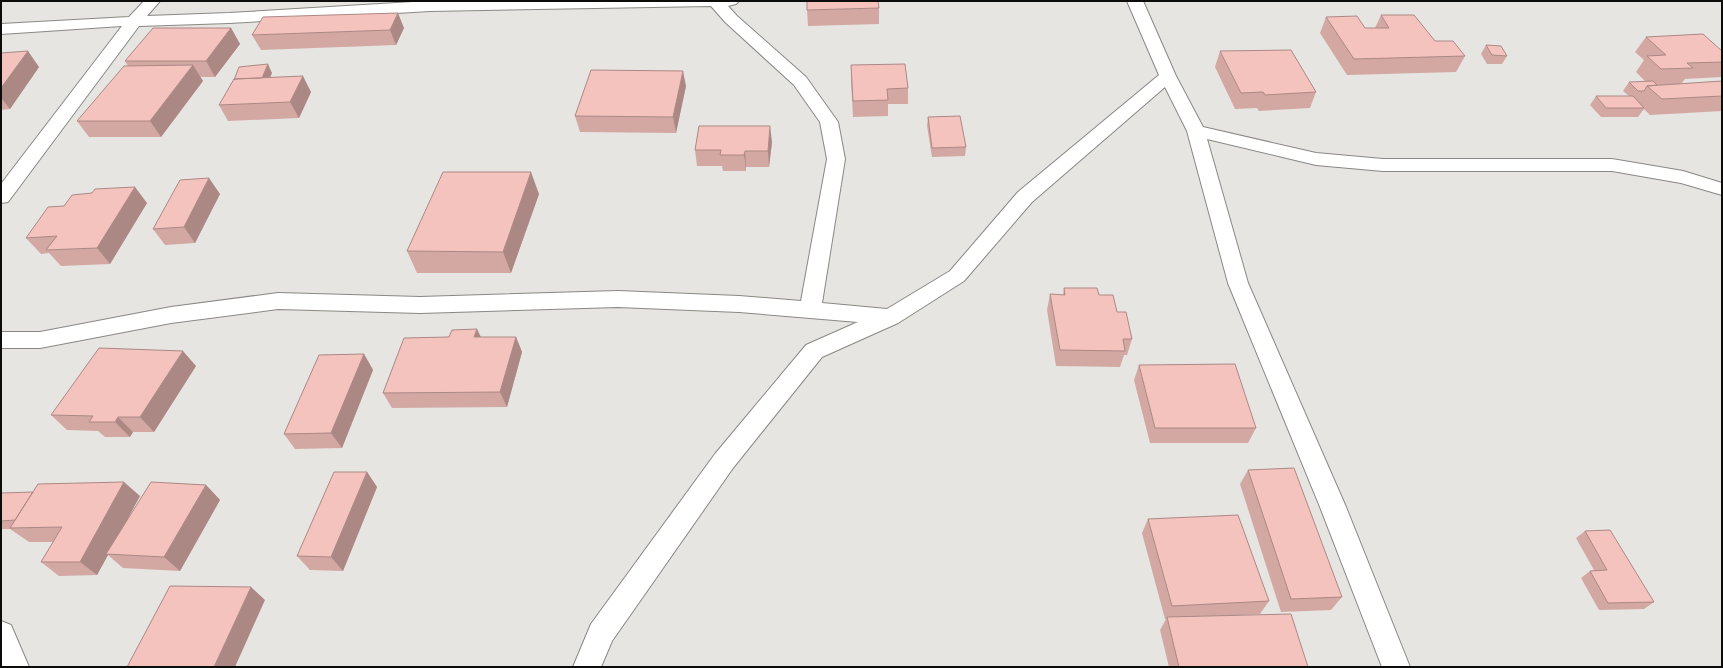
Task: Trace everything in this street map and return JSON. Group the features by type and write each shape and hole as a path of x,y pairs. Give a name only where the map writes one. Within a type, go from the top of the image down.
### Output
{"street":[{"path":"1,197 134,21 152,1"},
{"path":"1,30 134,21 229,18 430,6 723,1 731,19 800,81 828,122 836,159 810,310"},
{"path":"1135,1 1168,76 1196,131 1238,283 1333,507 1396,667"},
{"path":"587,667 601,633 719,468 814,351 890,317 957,276 1025,196 1168,76"},
{"path":"1196,131 1316,159 1383,164 1612,165 1683,178 1722,189"},
{"path":"1,340 40,340 171,315 278,301 420,306 618,299 739,304 890,317"},
{"path":"1,634 15,667"}],"building":[{"path":"807,1 878,1 879,8 807,10"},
{"path":"398,13 390,30 252,35 263,17"},
{"path":"1381,15 1414,15 1435,41 1453,41 1465,56 1354,59 1326,17 1357,16 1365,28 1389,28"},
{"path":"153,28 231,28 206,61 125,61"},
{"path":"1703,34 1722,51 1722,62 1687,63 1693,68 1661,69 1647,56 1666,55 1646,37"},
{"path":"1486,45 1501,46 1507,56 1492,55"},
{"path":"1291,50 1316,92 1265,95 1263,92 1241,93 1220,51"},
{"path":"28,51 1,88 1,53"},
{"path":"268,64 262,78 234,79 239,67"},
{"path":"905,64 908,88 887,89 888,100 853,101 851,65"},
{"path":"193,65 150,121 77,121 124,66"},
{"path":"591,70 683,71 673,117 575,116"},
{"path":"303,76 290,102 219,105 234,79"},
{"path":"1653,81 1657,85 1647,86 1644,91 1638,91 1629,82"},
{"path":"1722,81 1722,96 1662,99 1647,86"},
{"path":"1596,96 1633,96 1644,108 1606,108"},
{"path":"960,116 966,147 932,148 928,117"},
{"path":"699,126 770,126 768,151 745,151 744,155 720,155 721,150 695,150"},
{"path":"443,172 531,172 503,252 407,251"},
{"path":"209,178 184,227 153,229 180,180"},
{"path":"135,187 97,248 46,250 57,236 26,238 48,207 64,206 72,195 92,193 95,189"},
{"path":"1064,288 1097,288 1099,295 1113,295 1117,312 1126,312 1132,339 1123,339 1125,351 1060,350 1050,294 1065,295"},
{"path":"477,329 474,337 516,337 500,392 383,393 404,338 449,337 452,330"},
{"path":"99,348 183,351 140,417 118,417 115,422 89,422 93,416 51,415"},
{"path":"364,354 331,433 284,434 319,355"},
{"path":"1235,364 1256,428 1155,428 1139,365"},
{"path":"1294,468 1342,597 1291,599 1248,470"},
{"path":"334,472 367,472 331,557 297,556"},
{"path":"124,482 80,562 41,562 62,527 10,528 38,484"},
{"path":"151,482 206,485 164,557 106,554"},
{"path":"33,492 15,520 1,521 1,493"},
{"path":"1238,515 1269,601 1172,606 1148,519"},
{"path":"1610,530 1654,602 1608,603 1590,571 1607,570 1585,531"},
{"path":"170,586 251,587 214,667 127,667"},
{"path":"1291,614 1308,667 1179,667 1167,617"}]}
